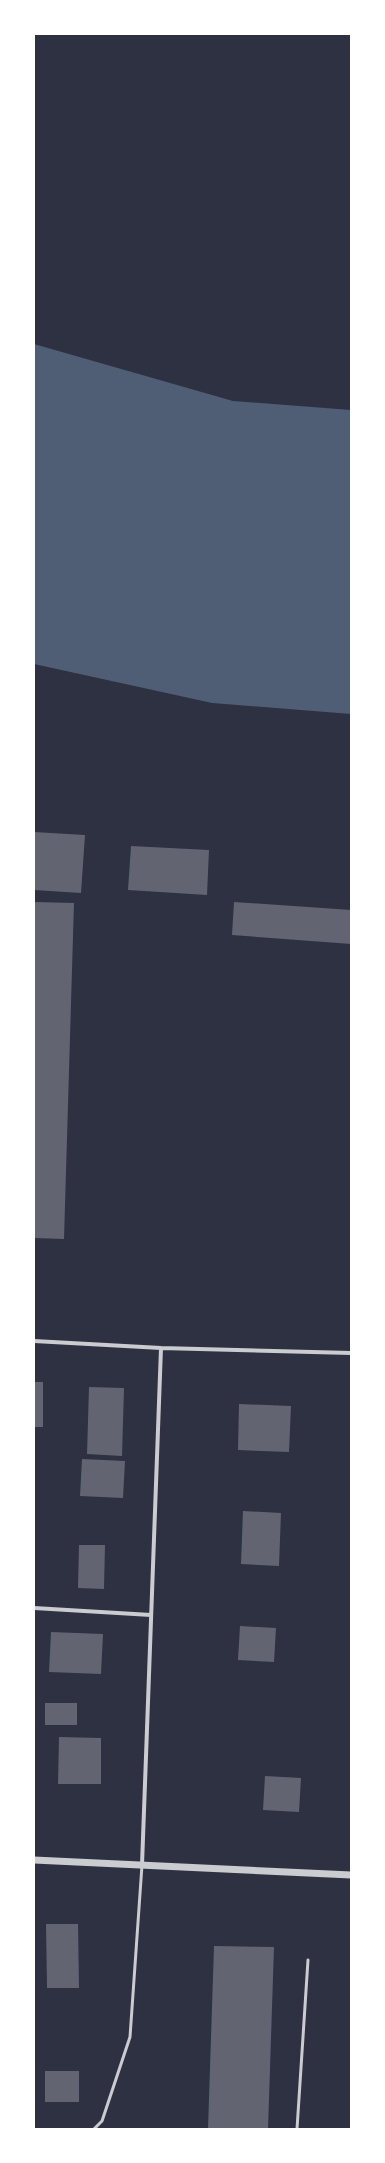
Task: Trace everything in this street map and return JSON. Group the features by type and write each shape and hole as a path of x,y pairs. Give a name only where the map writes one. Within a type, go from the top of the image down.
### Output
{"street":[{"path":"34,1342 161,1348 351,1353"},
{"path":"142,1865 161,1348"},
{"path":"34,1608 151,1615"},
{"path":"34,1860 351,1875"}],"lane":[{"path":"94,2129 102,2121 130,2037 142,1865"},
{"path":"297,2129 308,1960"}],"water":[{"path":"34,344 233,401 351,410 351,714 212,703 34,664"}],"building":[{"path":"34,832 85,835 81,893 34,890"},
{"path":"131,846 209,850 207,895 128,890"},
{"path":"34,902 74,903 64,1239 34,1238"},
{"path":"234,902 351,910 351,944 232,935"},
{"path":"34,1382 43,1382 43,1427 34,1427"},
{"path":"89,1387 124,1388 122,1456 87,1454"},
{"path":"239,1404 291,1406 289,1452 238,1450"},
{"path":"82,1459 125,1461 123,1498 80,1496"},
{"path":"243,1511 281,1513 279,1566 241,1564"},
{"path":"79,1545 105,1545 104,1589 78,1588"},
{"path":"240,1626 276,1628 274,1662 238,1660"},
{"path":"51,1632 103,1634 101,1674 49,1672"},
{"path":"45,1703 77,1703 77,1725 45,1725"},
{"path":"59,1737 101,1738 101,1784 58,1784"},
{"path":"265,1776 301,1778 299,1812 263,1810"},
{"path":"46,1924 78,1924 79,1988 47,1988"},
{"path":"214,1946 274,1947 268,2129 208,2129"},
{"path":"45,2071 79,2071 79,2102 45,2102"}]}
